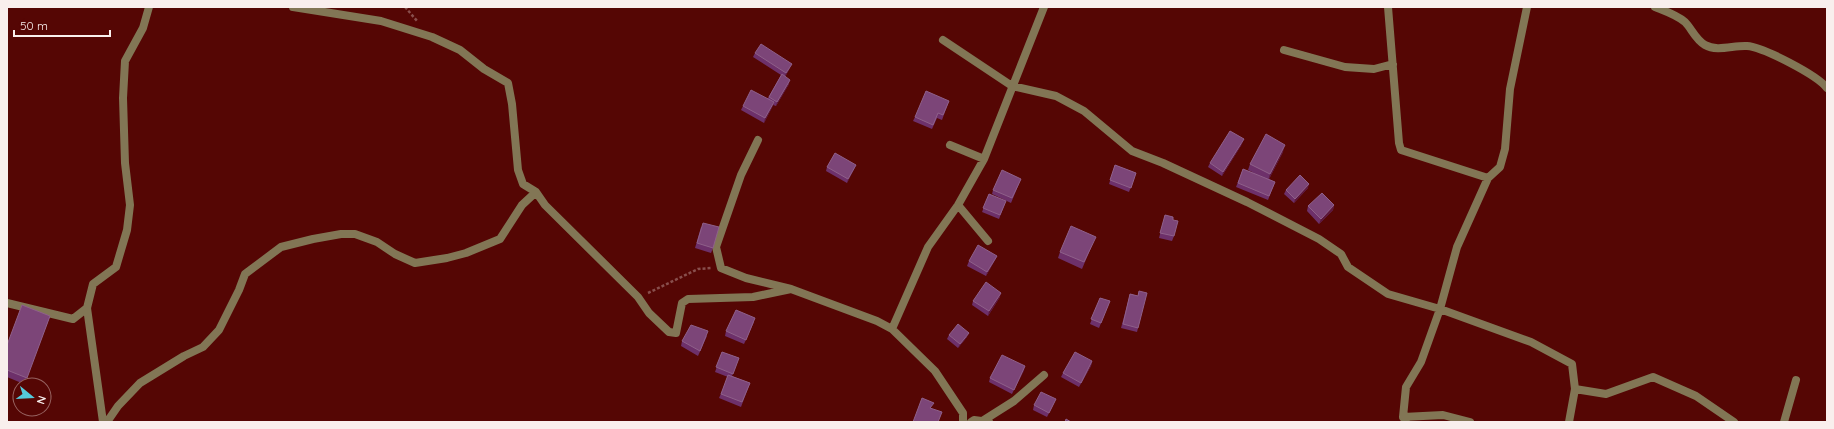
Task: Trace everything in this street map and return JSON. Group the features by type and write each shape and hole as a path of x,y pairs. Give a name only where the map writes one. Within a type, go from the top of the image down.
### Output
{"street":[{"path":"103,422 87,308 93,284 116,267 127,230 130,205 125,163 123,98 125,61 143,28 149,7"},
{"path":"293,7 381,21 432,37 460,50 484,69 508,83 512,104 518,170 523,184 536,192 545,204 638,298 649,313 669,332 676,333 682,303 688,300 753,297 792,289"},
{"path":"892,328 928,247 958,205 984,159 1044,7"},
{"path":"1388,7 1399,143 1401,150 1488,178"},
{"path":"1470,422 1442,415 1404,420 1406,388 1421,362 1440,309 1457,247 1488,178 1500,166 1505,149 1510,89 1527,7"},
{"path":"1655,7 1685,22 1695,37 1705,45 1715,48 1747,46 1760,49 1812,75 1827,88"},
{"path":"943,40 1012,86 1056,96 1084,111 1132,151 1163,163 1247,202 1319,239 1341,254 1348,267 1388,294 1440,309 1531,342 1572,364 1575,388 1569,422"},
{"path":"1284,50 1345,67 1374,69 1393,64"},
{"path":"758,140 741,175 716,247 721,268 746,278 792,289 892,328 935,370 962,413 963,422"},
{"path":"950,145 984,159"},
{"path":"107,422 118,406 140,383 177,360 203,347 219,330 239,290 245,274 281,247 341,234 355,234 377,242 395,254 415,263 447,258 466,253 500,239 522,205 536,192"},
{"path":"958,205 988,241"},
{"path":"7,303 73,319 87,308"},
{"path":"971,422 974,420 987,421 1014,401 1044,375"},
{"path":"1575,388 1606,394 1653,377 1696,396 1734,422"},
{"path":"1784,422 1796,380"}],"path":[{"path":"638,298 698,269 710,269 720,265"}],"building":[{"path":"761,44 792,64 786,73 755,53"},
{"path":"782,74 790,80 777,102 769,97"},
{"path":"751,90 774,102 765,118 743,106"},
{"path":"926,91 949,101 943,115 938,113 933,125 915,117"},
{"path":"1230,131 1244,139 1223,172 1210,163"},
{"path":"1266,134 1285,145 1270,174 1250,164"},
{"path":"835,153 856,165 848,179 827,167"},
{"path":"1115,165 1136,173 1131,188 1110,180"},
{"path":"1243,169 1275,182 1269,196 1238,183"},
{"path":"1002,170 1021,179 1012,198 993,190"},
{"path":"1300,175 1309,184 1295,199 1286,190"},
{"path":"1322,193 1334,205 1321,219 1308,206"},
{"path":"989,194 1006,201 1000,215 983,208"},
{"path":"1165,215 1173,217 1173,220 1178,221 1174,236 1160,233"},
{"path":"703,223 719,227 713,248 697,243"},
{"path":"1071,226 1096,237 1084,262 1060,252"},
{"path":"978,245 997,256 987,272 969,261"},
{"path":"986,282 1001,293 989,311 973,301"},
{"path":"1139,291 1147,293 1138,328 1123,324 1130,294 1138,296"},
{"path":"1100,298 1110,301 1101,323 1091,319"},
{"path":"22,305 50,316 27,377 7,370 7,345"},
{"path":"736,310 755,318 746,340 726,331"},
{"path":"958,324 969,333 960,344 949,335"},
{"path":"691,325 708,331 700,351 682,341"},
{"path":"722,352 739,358 733,374 716,367"},
{"path":"1075,352 1092,361 1081,383 1063,373"},
{"path":"1002,355 1025,366 1014,390 990,378"},
{"path":"728,375 750,383 742,402 721,394"},
{"path":"1041,392 1056,399 1049,413 1034,405"},
{"path":"922,398 934,403 930,408 942,412 938,422 913,422"}]}
